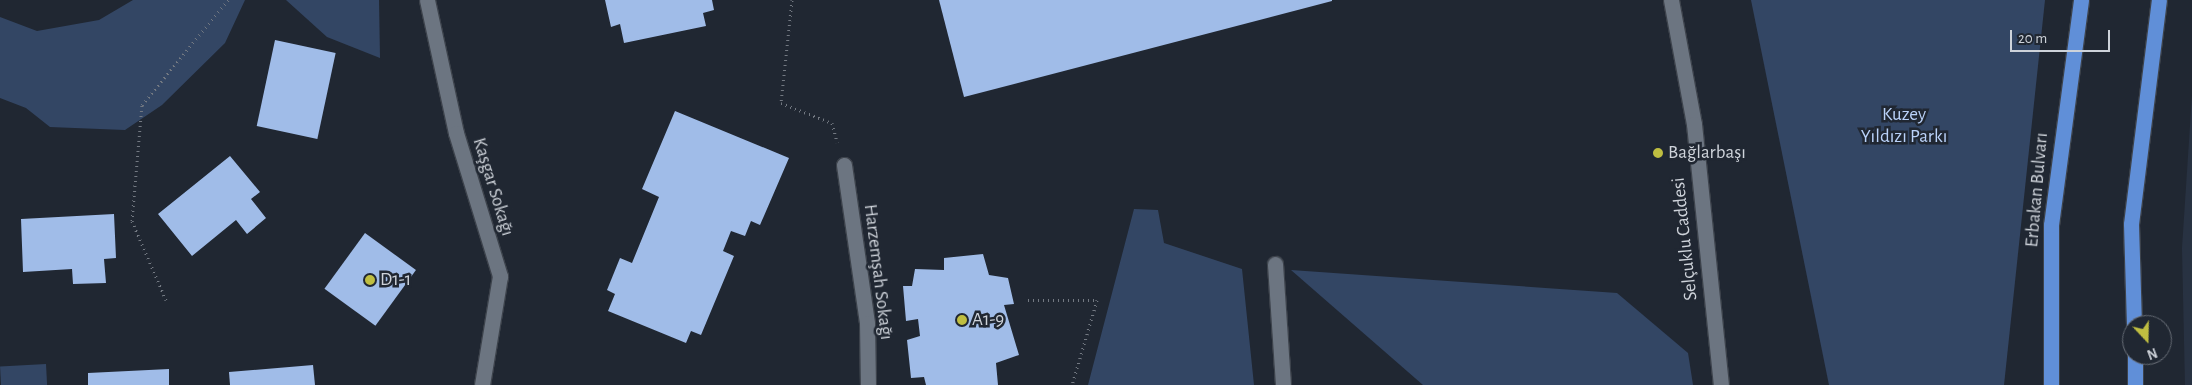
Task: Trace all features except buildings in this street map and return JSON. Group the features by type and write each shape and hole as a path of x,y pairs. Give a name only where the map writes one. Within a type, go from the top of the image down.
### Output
{"highway":[{"name":"Erbakan Bulvarı","path":"2051,385 2051,225 2080,0"},
{"path":"2134,315 2131,224 2159,0"},
{"path":"2134,365 2135,385"}],"street":[{"name":"Kaşgar Sokağı","path":"427,0 456,133 500,276 482,385"},
{"name":"Selçuklu Caddesi","path":"1671,0 1694,124 1721,385"},
{"name":"Harzemşah Sokağı","path":"844,165 867,322 868,385"},
{"path":"1275,264 1283,385"}],"path":[{"path":"166,300 132,221 142,106 228,0"},
{"path":"792,0 781,103 832,123 844,165"},
{"path":"1028,300 1097,300 1072,385"}],"shaded area":[{"path":"2192,95 2192,385 2185,385 2182,248"}],"green space":[{"path":"133,0 245,0 225,43 162,105 125,130 50,127 26,108 0,98 0,17 37,31 99,20"},
{"path":"286,0 379,0 380,58 327,37"},
{"name":"Kuzey Yıldızı Parkı","path":"1751,0 2045,0 2004,385 1829,385"},
{"path":"1134,209 1158,210 1164,243 1242,269 1254,385 1088,385"},
{"path":"1291,270 1617,293 1688,353 1693,385 1423,385"},
{"path":"46,364 47,385 1,385 0,366"}],"place":[{"name":"Bağlarbaşı","path":"1658,153"},
{"name":"D1-1","path":"370,280"},
{"name":"A1-9","path":"962,320"}]}
